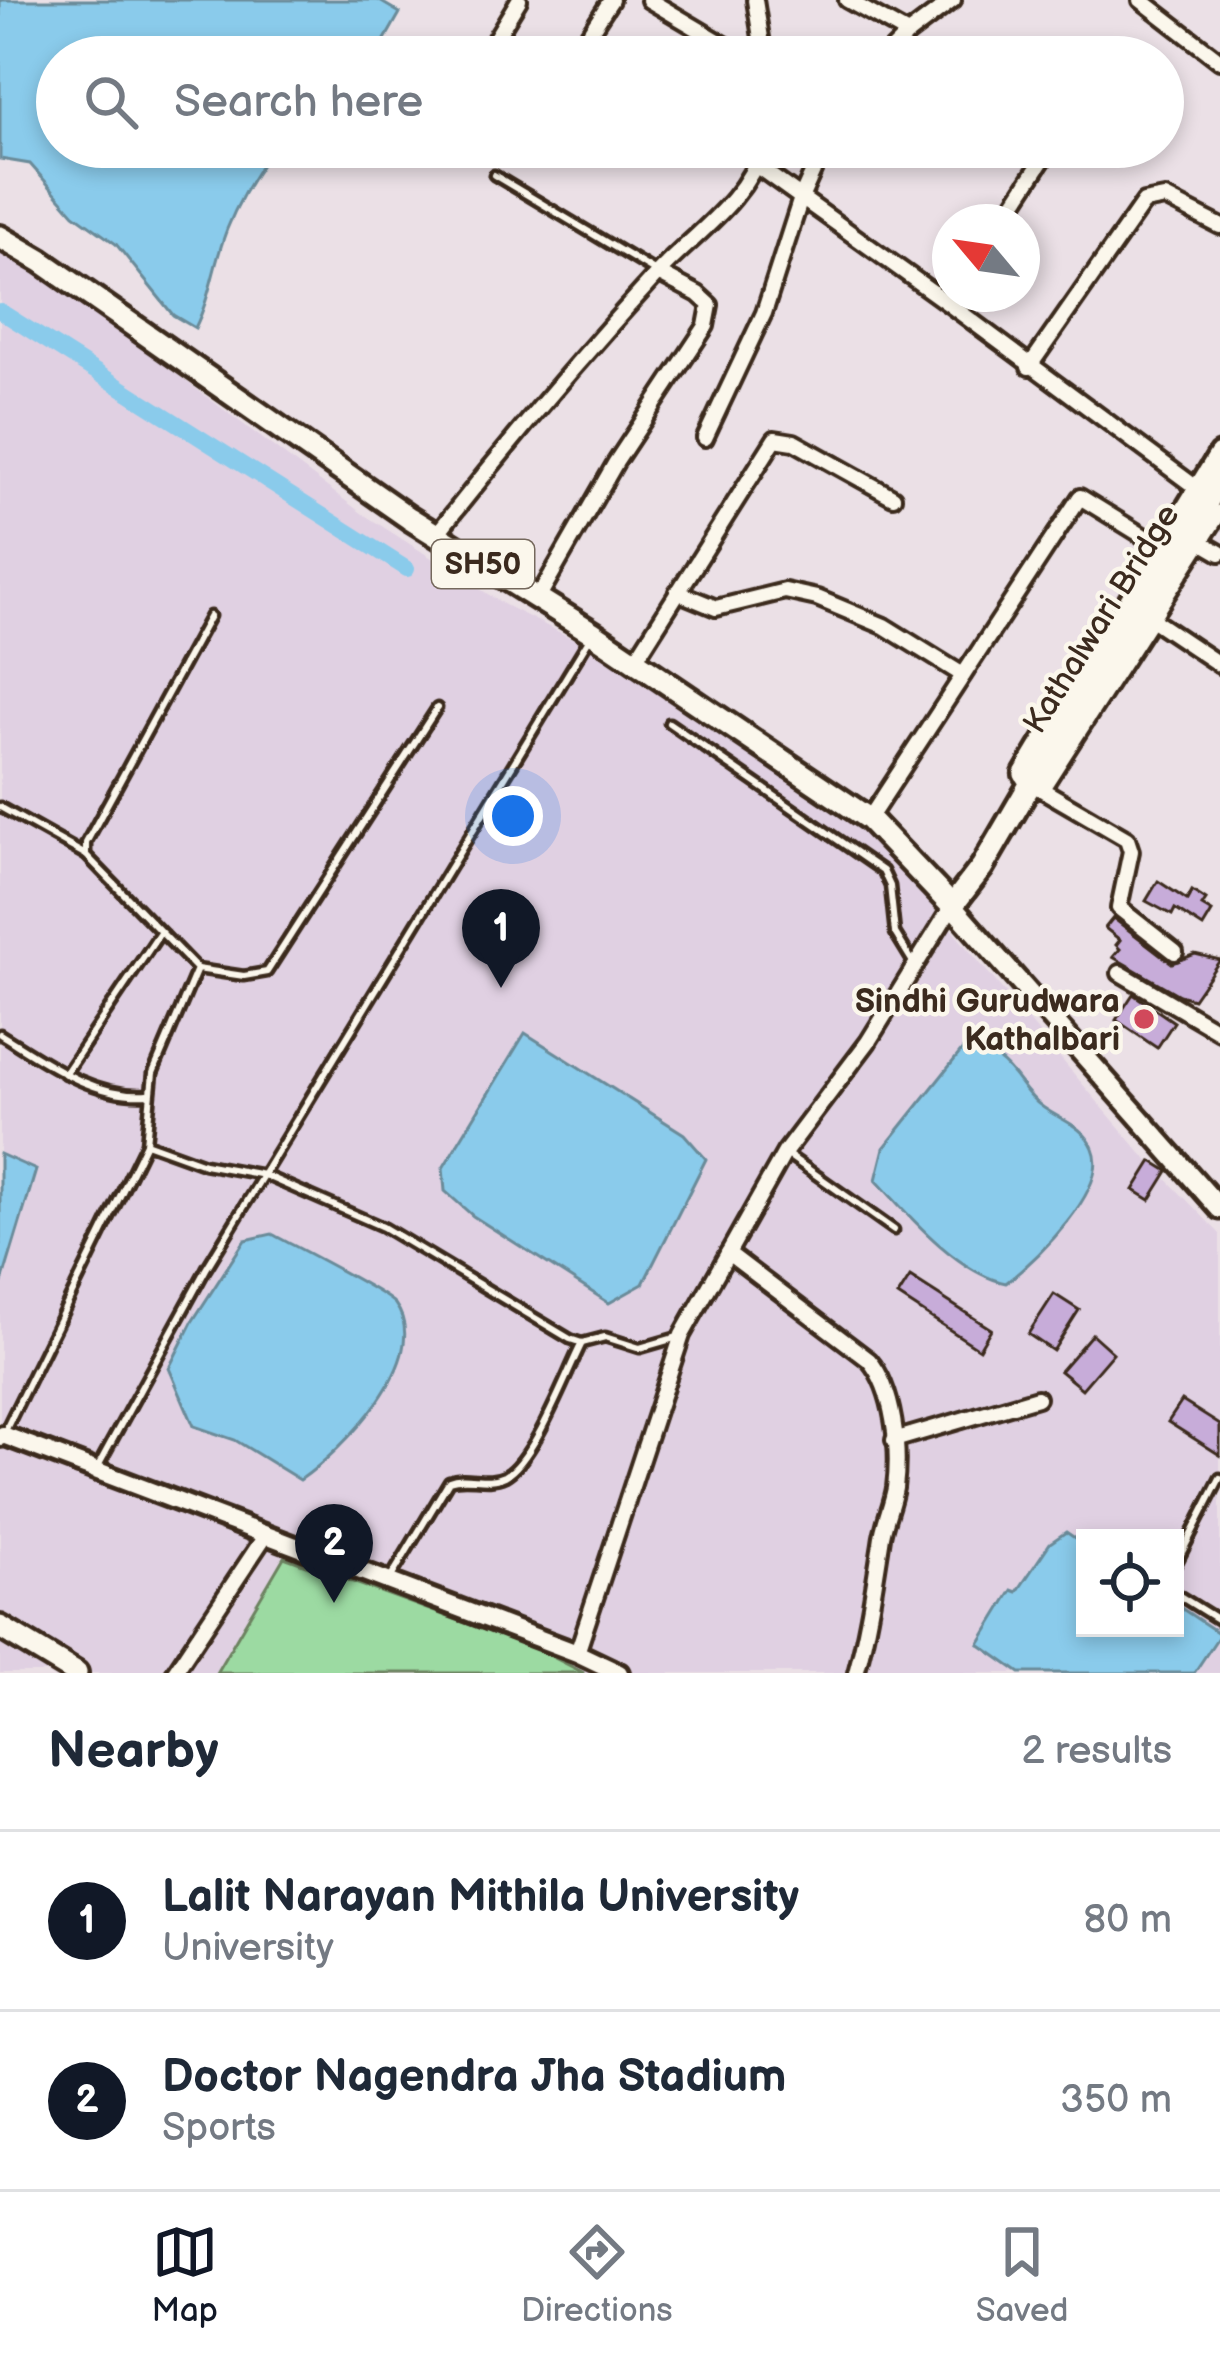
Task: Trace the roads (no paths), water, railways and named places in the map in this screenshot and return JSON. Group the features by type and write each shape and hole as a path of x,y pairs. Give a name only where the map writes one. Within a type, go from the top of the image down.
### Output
{"main road":[{"name":"SH50","path":"0,237 436,535 593,633 869,819 952,906"},
{"path":"1220,455 1209,487 1161,547 1025,774 1036,786 952,906 1220,1209"},
{"name":"Kathalwari Bridge","path":"1036,786 1209,487"},
{"path":"0,1627 76,1673"}],"street":[{"path":"497,36 518,0"},
{"path":"588,36 611,0"},
{"path":"650,0 710,36"},
{"path":"755,0 761,36"},
{"path":"847,0 908,34 953,0"},
{"path":"1141,0 1220,62"},
{"path":"436,535 503,451 658,273 729,204 756,168"},
{"path":"760,168 932,286"},
{"path":"705,438 764,313 815,168"},
{"path":"1014,204 1038,168"},
{"path":"1029,367 1144,202 1165,198 1220,226"},
{"path":"538,598 616,462 706,326 710,305 658,273"},
{"path":"967,312 1029,367 1209,487"},
{"path":"634,662 776,439 794,442 893,497"},
{"path":"869,819 1081,497 1161,547"},
{"path":"1175,952 1118,908 1131,851 1127,839 1036,786 1220,512"},
{"path":"1201,542 1220,553"},
{"path":"677,592 716,608 784,591 817,598 871,619 963,675"},
{"path":"1150,618 1220,664"},
{"path":"577,1653 682,1336 785,1152 868,1042 952,906"},
{"path":"1120,973 1220,1031"},
{"path":"728,1253 880,1372 894,1440 895,1490 856,1673"},
{"path":"894,1440 1037,1398"},
{"path":"2,1436 97,1468 619,1673"},
{"path":"175,1673 265,1536"}],"lane":[{"path":"494,175 658,273"},
{"path":"86,855 91,827 211,616"},
{"path":"97,1468 206,1269 593,633"},
{"path":"197,969 244,976 267,972 437,708"},
{"path":"669,723 883,871 890,886 895,933 916,968"},
{"path":"0,807 86,855 197,969 148,1094 146,1143 2,1436"},
{"path":"65,1074 160,933"},
{"path":"0,1034 65,1074 116,1094 148,1094"},
{"path":"146,1143 204,1164 265,1175 383,1226 582,1343 605,1337 640,1348 682,1336"},
{"path":"785,1152 894,1230"},
{"path":"388,1582 449,1481 456,1477 490,1481 515,1469 582,1343"},
{"path":"1184,1548 1220,1478"},
{"path":"1184,1599 1220,1621"}],"water":[{"path":"0,0 378,0 400,13 387,36 36,36 36,168 260,168 232,218 195,328 173,315 116,244 74,214 30,164 0,159"},
{"path":"525,1033 684,1134 706,1159 643,1284 609,1303 473,1216 445,1191 443,1168"},
{"path":"963,1049 999,1060 1037,1103 1078,1129 1093,1148 1096,1165 1081,1203 1051,1241 1006,1283 953,1256 876,1180 884,1148"},
{"path":"0,1154 36,1170 0,1289"},
{"path":"272,1234 388,1298 404,1326 403,1350 378,1401 338,1448 300,1480 235,1440 194,1426 169,1368 192,1322 245,1240"},
{"path":"1066,1532 1076,1539 1076,1637 1184,1637 1184,1610 1220,1634 1194,1673 1020,1673 979,1644 1012,1590 1017,1592 1050,1543"}],"waterway":[{"path":"0,311 407,569"}],"place":[{"name":"Lalit Narayan Mithila University","path":"501,988"},
{"name":"Sindhi Gurudwara Kathalbari","path":"1144,1019"},
{"name":"Doctor Nagendra Jha Stadium","path":"334,1603"}]}
